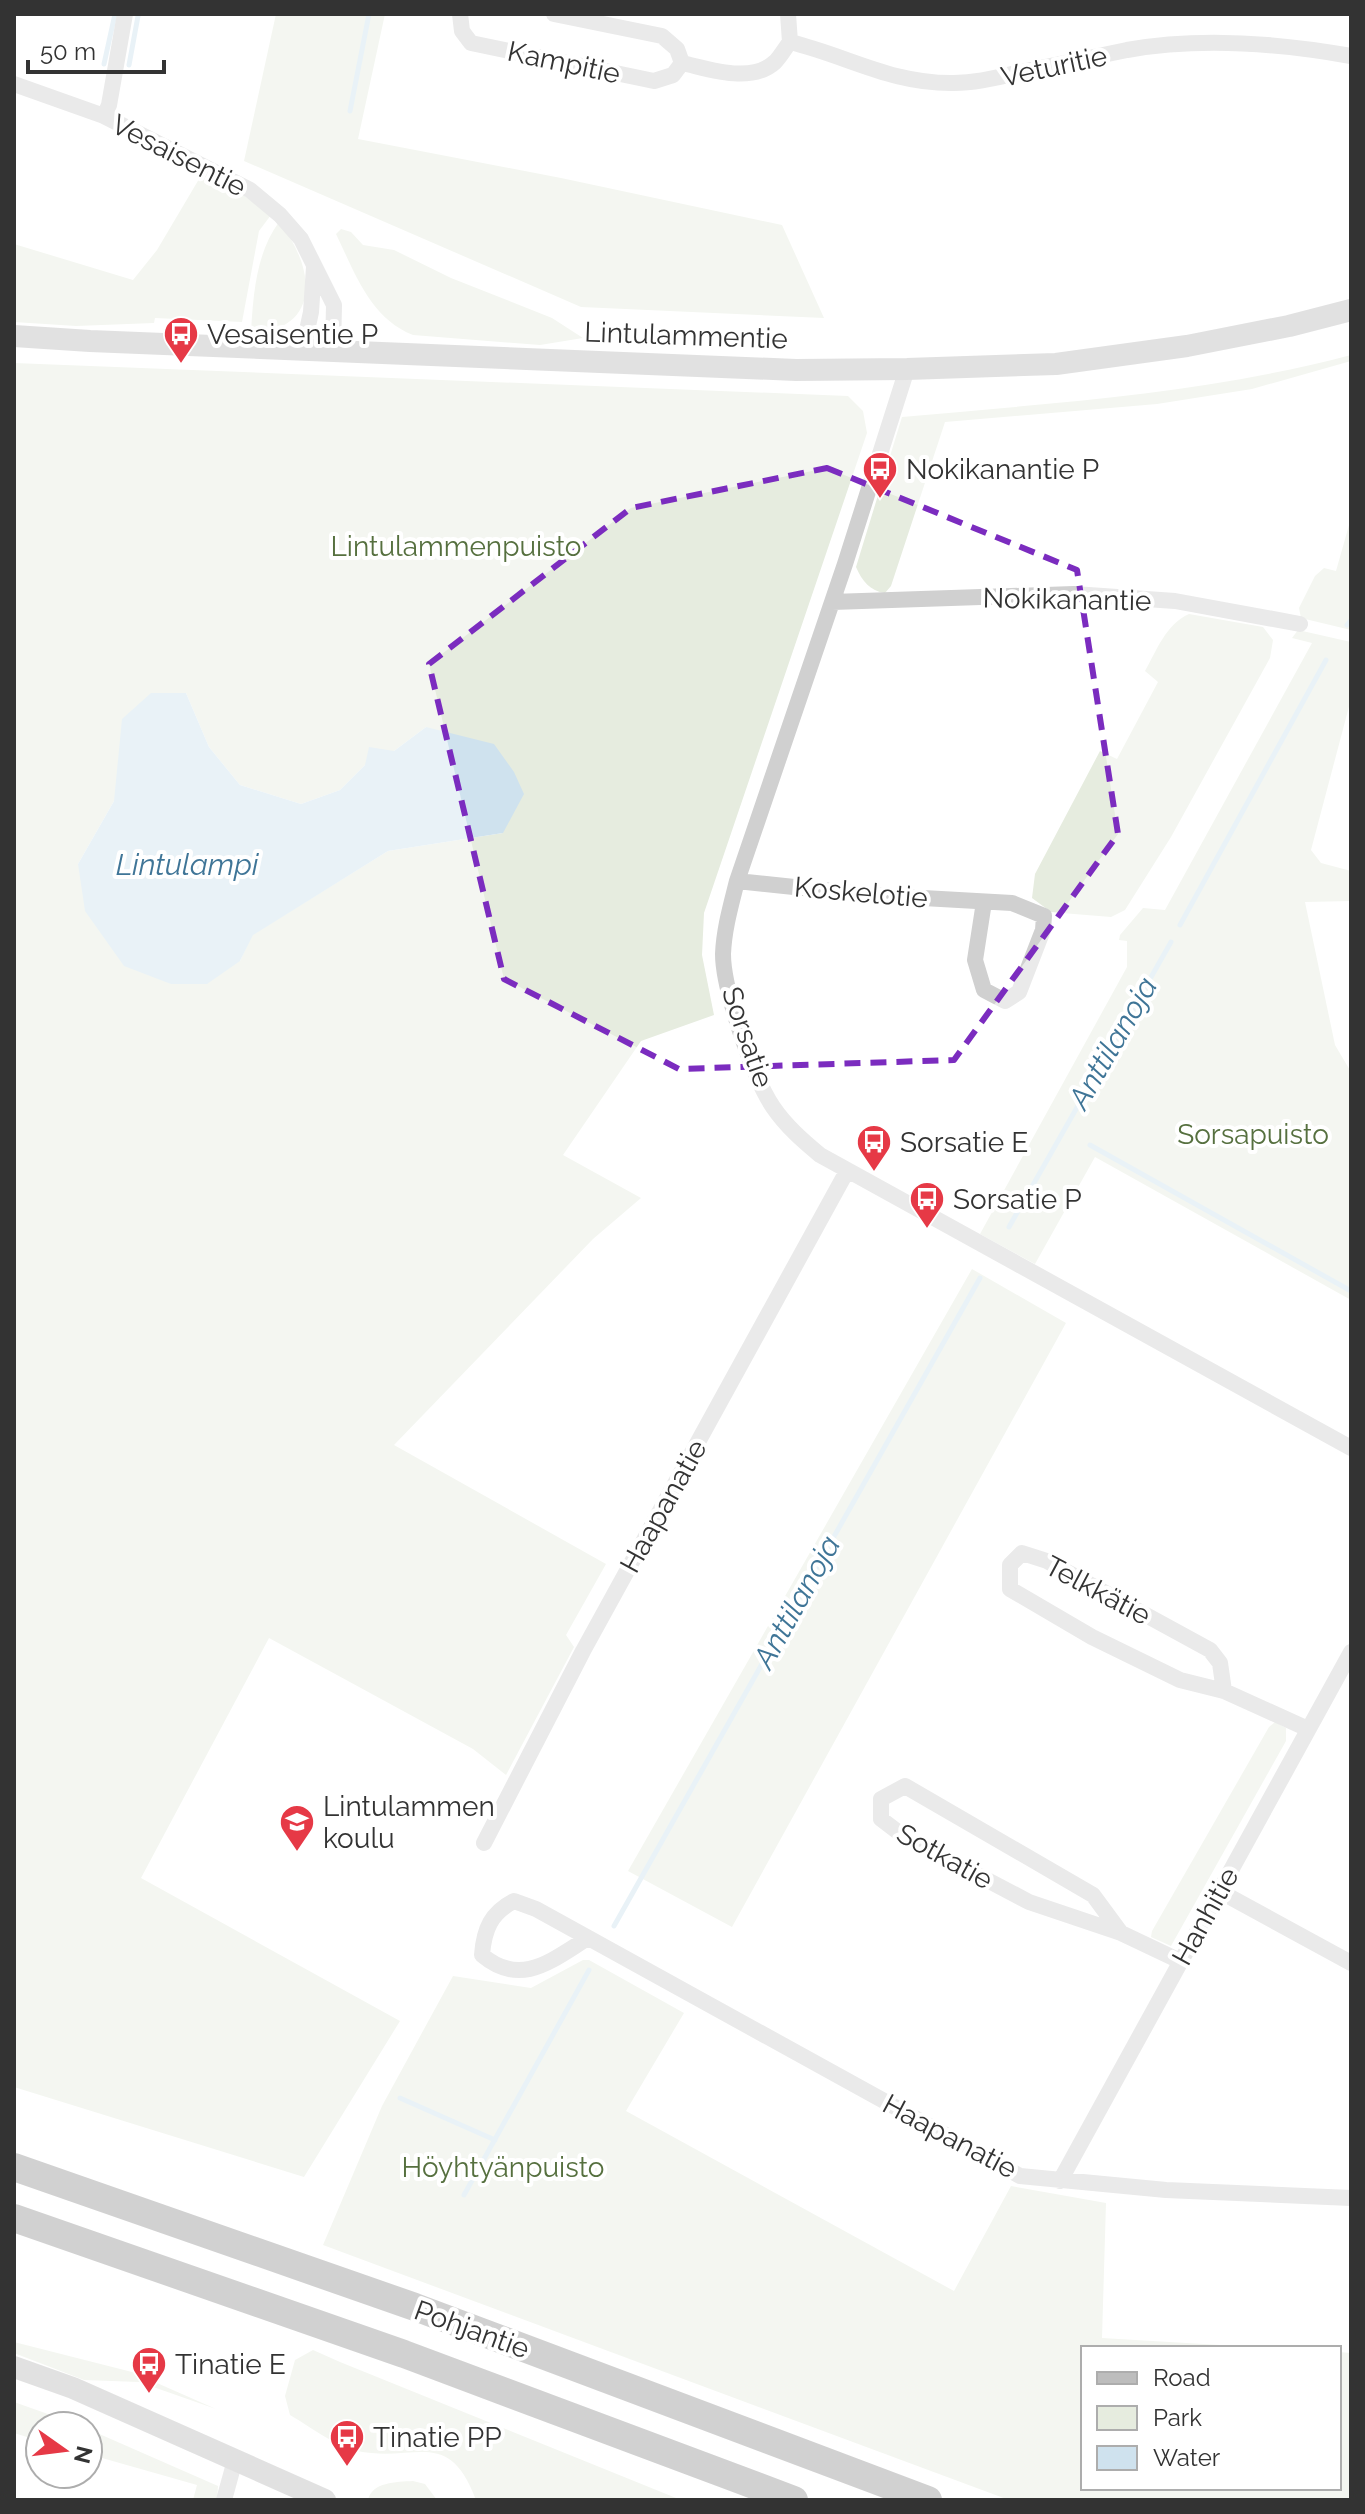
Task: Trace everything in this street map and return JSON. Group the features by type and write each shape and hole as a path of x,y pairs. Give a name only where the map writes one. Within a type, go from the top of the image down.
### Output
{"highway":[{"name":"Pohjantie","path":"14,2167 415,2307 928,2500"},
{"name":"Pohjantie","path":"14,2218 404,2354 794,2500"}],"street":[{"path":"104,116 109,105 125,14"},
{"name":"Kampitie","path":"460,14 462,31 471,43 654,81 673,75 682,63 677,49 662,36 554,14"},
{"path":"682,63 728,72 756,73 773,64 790,42 788,14"},
{"name":"Veturitie","path":"790,42 904,79 953,83 981,81 1132,49 1248,43 1303,47 1351,56"},
{"name":"Vesaisentie","path":"14,84 104,116 250,190 280,215 301,239 334,305 333,350"},
{"path":"303,349 311,312 314,266"},
{"name":"Lintulammentie","path":"14,336 796,370 907,369 1070,362 1187,346 1351,310"},
{"name":"Sorsatie","path":"907,369 737,881 726,926 723,957 731,997 762,1087 787,1126 820,1155 1351,1448"},
{"name":"Nokikanantie","path":"832,602 1074,594 1175,601 1300,624"},
{"name":"Koskelotie","path":"737,881 870,895 1012,903 1044,916 1043,930 1019,992 1005,1001 984,990 975,960 984,902"},
{"name":"Haapanatie","path":"484,1843 583,1651 847,1171"},
{"name":"Telkkätie","path":"1224,1691 1220,1663 1210,1650 1047,1561 1022,1553 1010,1565 1010,1589 1092,1637 1180,1680 1224,1691 1308,1729"},
{"name":"Hanhitie","path":"1060,2181 1351,1652"},
{"name":"Sotkatie","path":"1121,1933 1093,1895 905,1786 881,1799 881,1819 902,1835 1029,1902 1121,1933 1180,1961"},
{"path":"1219,1891 1351,1963"},
{"name":"Haapanatie","path":"588,1938 542,1966 526,1971 493,1964 482,1955 484,1932 498,1909 514,1901 536,1909 1020,2176 1166,2190 1351,2198"},
{"path":"14,2367 73,2388 325,2500"},
{"path":"224,2500 235,2460"}],"highlighted area":[{"path":"827,468 1077,570 1118,834 954,1060 679,1069 504,979 429,664 631,508"}],"green space":[{"path":"276,14 385,14 358,139 782,225 824,318 581,307 244,161"},
{"path":"202,174 243,195 271,215 259,231 242,322 155,318 154,323 76,326 14,322 14,244 133,280 157,250"},
{"path":"279,222 300,257 306,292 301,308 291,320 275,329 251,333 261,261"},
{"path":"341,229 351,232 363,245 394,250 451,278 552,318 583,338 540,345 413,335 386,318 366,293 336,234"},
{"path":"1351,355 1351,361 1252,389 1157,404 945,422 891,586 885,593 871,588 856,567 902,417 1072,402 1184,388"},
{"name":"Lintulammenpuisto","path":"14,363 848,396 863,411 867,433 704,913 702,955 714,1015 641,1041 563,1155 641,1198 593,1239 394,1445 606,1564 566,1635 574,1647 506,1775 473,1749 269,1638 141,1878 400,2021 304,2177 14,2087","holes":["186,693 209,747 240,785 301,804 340,790 365,765 394,751 426,727 503,833 388,851 252,935 240,961 78,864 114,801"]},
{"path":"1351,518 1351,630 1301,618 1299,608 1315,576 1324,568 1336,571"},
{"path":"1189,614 1263,627 1273,640 1270,658 1171,837 1125,910 1111,917 1051,912 1032,898 1035,874 1100,751 1117,759 1158,682 1145,671 1168,631"},
{"name":"Sorsapuisto","path":"1298,630 1351,642 1351,699 1311,850 1321,863 1351,871 1351,901 1305,902 1335,1045 1351,1072 1351,1300 1095,1157 1035,1264 980,1234 1127,967 1127,941 1119,940 1120,935 1143,908 1165,910 1312,643 1292,638"},
{"path":"972,1269 1066,1323 732,1927 628,1871"},
{"path":"1275,1722 1286,1728 1286,1741 1171,1946 1151,1937 1269,1727"},
{"name":"Höyhtyänpuisto","path":"583,1960 589,1960 684,2013 626,2111 954,2291 1011,2186 1106,2203 1102,2338 1237,2346 1081,2346 1081,2490 1341,2490 1341,2352 1351,2353 1351,2500 1009,2500 323,2245 382,2106 453,1976 531,1988"},
{"path":"14,2342 132,2372 216,2409 139,2382 84,2380 14,2353"},
{"path":"313,2350 681,2500 476,2500 465,2477 454,2463 442,2455 428,2452 378,2454 349,2449 290,2415 285,2396 295,2360"},
{"path":"14,2402 36,2410 24,2410 24,2436 14,2433"},
{"path":"104,2436 218,2486 217,2500 193,2500 197,2485 104,2459"},
{"path":"413,2481 425,2484 437,2500 368,2500 380,2486"}],"water":[{"name":"Lintulampi","path":"151,693 186,693 209,747 240,785 301,804 340,790 365,765 369,747 394,751 426,727 494,744 514,772 524,794 503,833 388,851 253,935 240,961 207,984 171,984 124,966 85,911 78,864 114,801 122,719"}],"waterway":[{"path":"104,64 115,14"},
{"path":"350,111 369,14"},
{"path":"129,65 138,16"},
{"name":"Anttilanoja","path":"1347,625 1351,620"},
{"name":"Anttilanoja","path":"1180,925 1326,660"},
{"name":"Anttilanoja","path":"1009,1227 1171,942"},
{"path":"1090,1145 1351,1291"},
{"name":"Anttilanoja","path":"614,1926 980,1278"},
{"name":"Anttilanoja","path":"464,2195 589,1970"},
{"path":"400,2098 495,2140"}],"place":[{"name":"Vesaisentie P","path":"181,365"},
{"name":"Nokikanantie P","path":"880,500"},
{"name":"Sorsatie E","path":"874,1173"},
{"name":"Sorsatie P","path":"927,1230"},
{"name":"Lintulammen koulu","path":"297,1853"},
{"name":"Tinatie E","path":"149,2395"},
{"name":"Tinatie PP","path":"347,2468"}]}
